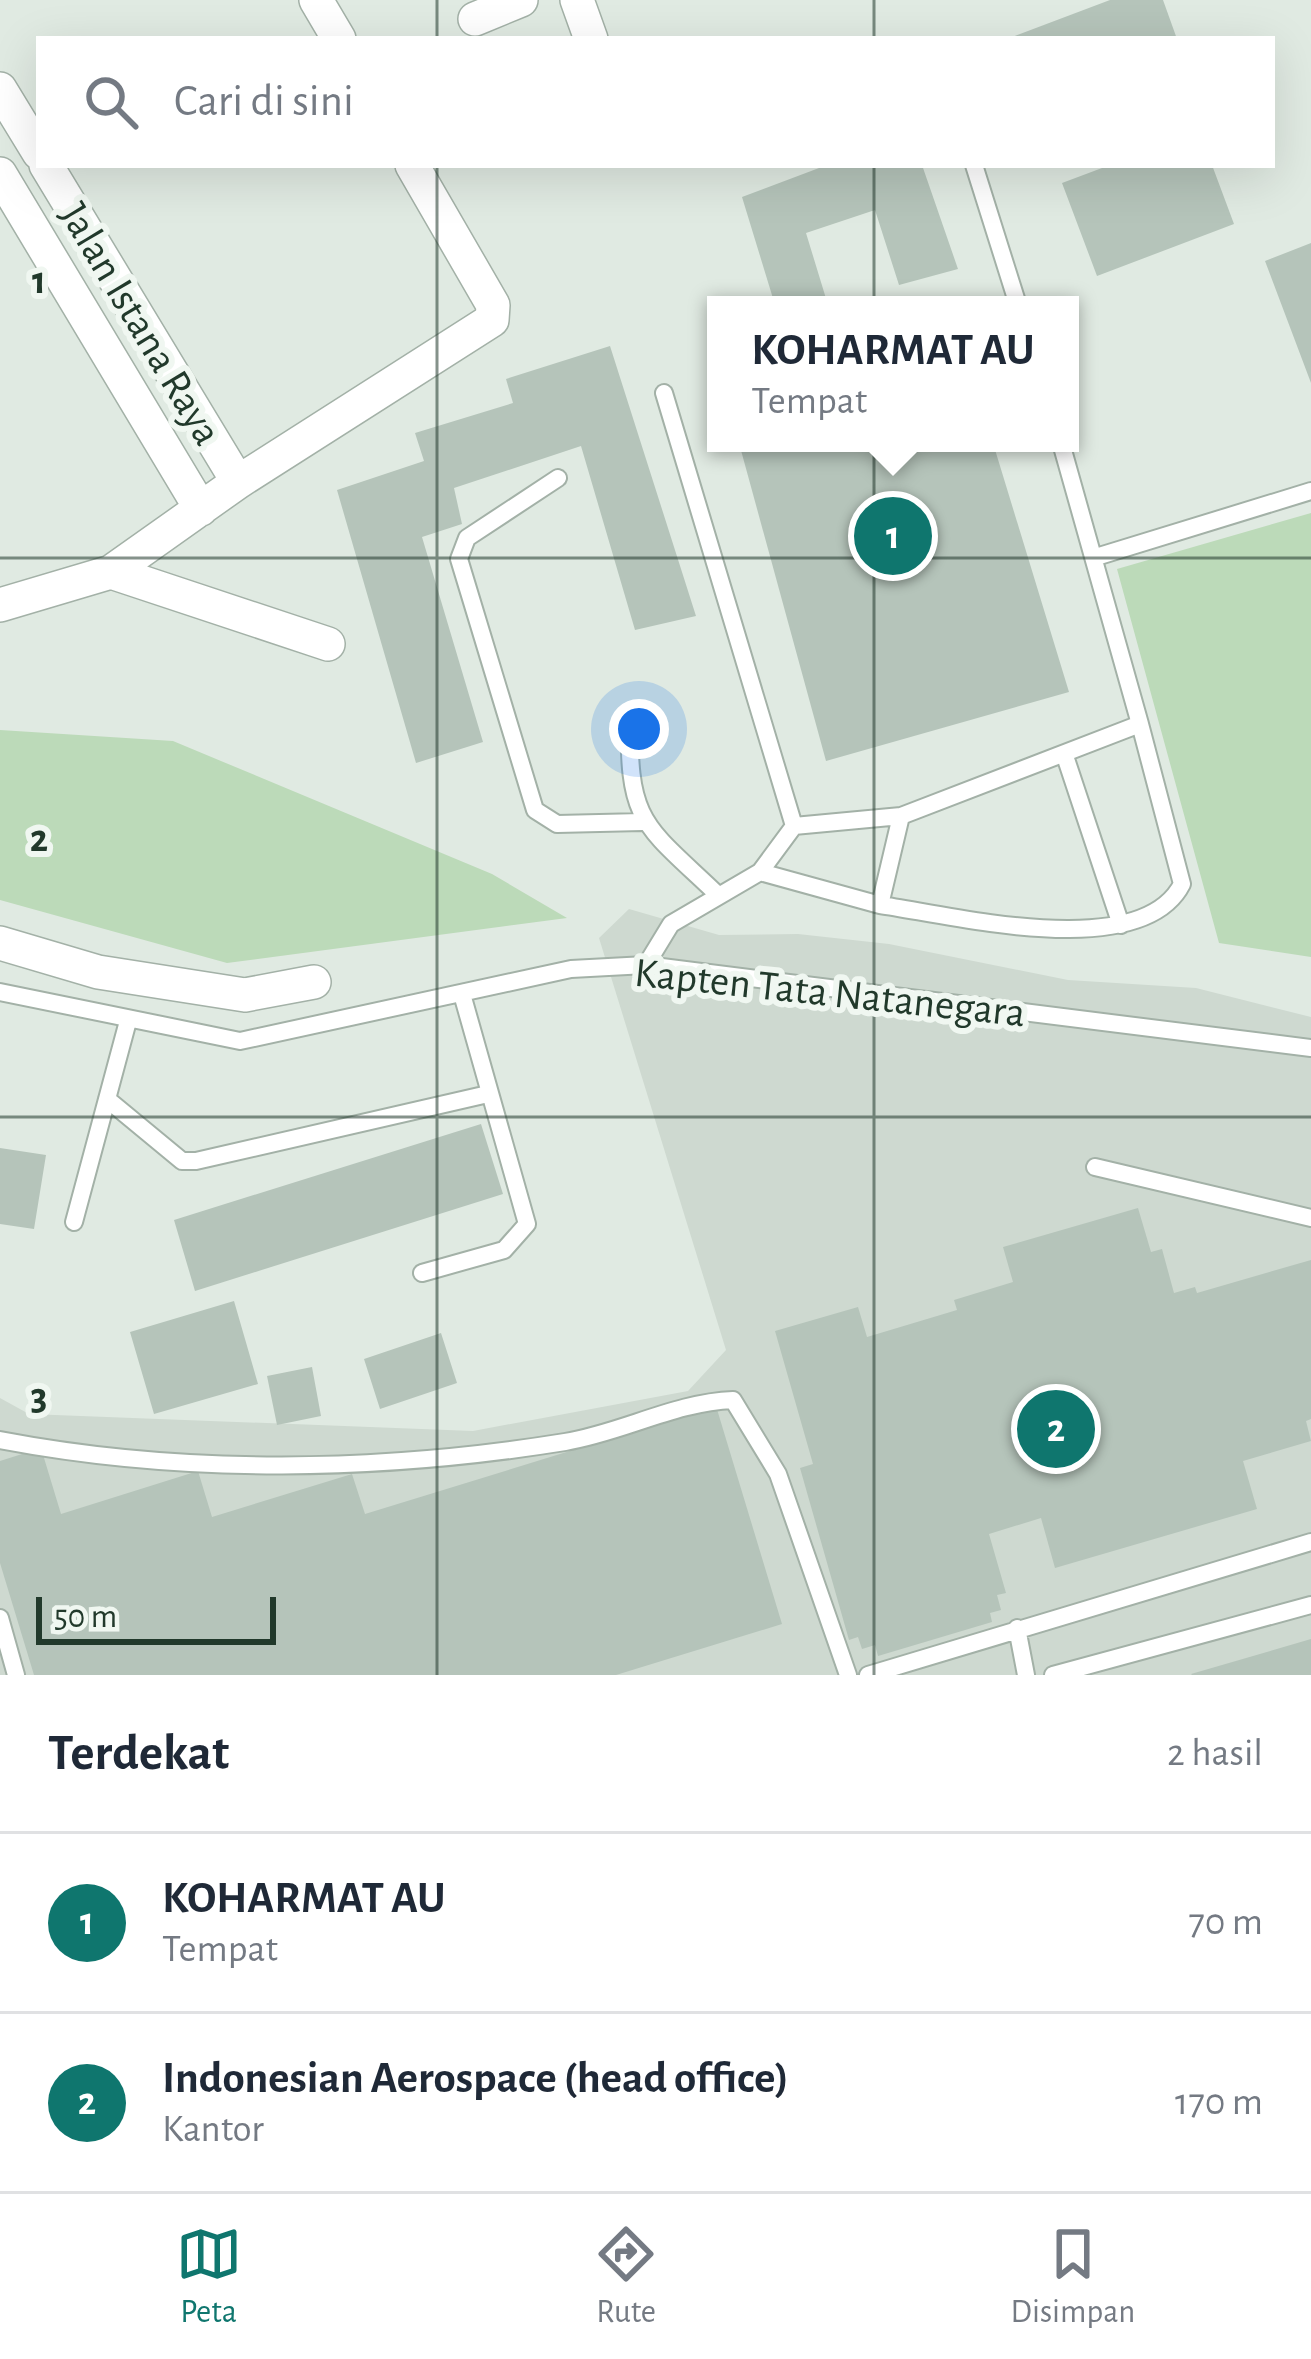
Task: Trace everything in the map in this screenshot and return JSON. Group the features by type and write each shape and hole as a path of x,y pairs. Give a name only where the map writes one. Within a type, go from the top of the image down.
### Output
{"street":[{"path":"316,0 337,36"},
{"path":"475,19 521,0"},
{"path":"577,0 590,36"},
{"name":"Jalan Istana Raya","path":"0,89 36,148"},
{"name":"Jalan Istana Raya","path":"48,168 238,482"},
{"path":"0,605 111,572 238,482 492,320 493,305 414,168"},
{"name":"Jalan Istana Raya","path":"0,174 201,508"},
{"path":"111,572 328,644"},
{"path":"0,943 98,971 245,995 314,982"}],"lane":[{"path":"975,168 1015,296"},
{"path":"664,393 794,826"},
{"path":"760,872 880,905 1067,930 1121,926 1169,903 1182,884 1096,557 1063,452"},
{"path":"558,478 467,538 459,559 535,810 556,824 642,822"},
{"path":"1096,557 1311,491"},
{"path":"630,717 629,771 642,822 718,895"},
{"path":"646,965 671,924 760,872 794,826 901,816 1140,724"},
{"path":"1065,756 1090,846 1121,926"},
{"path":"880,905 901,816"},
{"name":"Kapten Tata Natanegara","path":"0,992 128,1022 240,1041 571,969 646,965 1311,1048"},
{"path":"422,1273 505,1250 527,1223 462,994"},
{"path":"74,1222 128,1022"},
{"path":"107,1099 182,1161 196,1161 488,1094"},
{"path":"1094,1167 1311,1218"},
{"path":"0,1440 100,1459 307,1466 567,1442 733,1400 778,1474 848,1675"},
{"path":"868,1675 1311,1542"},
{"path":"1053,1675 1311,1605"},
{"path":"0,1618 16,1675"},
{"path":"1017,1628 1026,1675"}],"shaded area":[{"path":"629,909 719,935 798,934 889,944 1068,980 1196,988 1311,1017 1311,1675 0,1675 0,1398 29,1414 473,1431 688,1391 726,1350 599,938"}],"green space":[{"path":"1311,513 1311,957 1219,943 1117,569"},
{"path":"0,730 173,741 492,874 567,918 227,963 0,900"}],"building":[{"path":"1110,0 1163,0 1176,36 1015,36"},
{"path":"819,168 923,168 958,269 899,285 875,210 806,233 825,296 772,296 742,197"},
{"path":"1102,168 1213,168 1234,224 1097,276 1062,183"},
{"path":"1311,243 1311,383 1265,261"},
{"path":"610,346 696,616 635,630 581,446 454,488 462,524 422,537 483,742 416,763 337,490 424,461 415,433 513,403 506,379"},
{"path":"741,452 996,452 1069,692 826,761"},
{"path":"481,1124 503,1194 195,1291 174,1220"},
{"path":"0,1148 46,1155 34,1229 0,1224"},
{"path":"1138,1208 1151,1252 1162,1249 1174,1293 1195,1287 1197,1293 1311,1260 1311,1419 1306,1421 1311,1441 1243,1461 1257,1509 1055,1568 1041,1518 989,1534 1006,1593 997,1595 1001,1610 990,1613 992,1622 878,1656 875,1645 862,1649 858,1637 849,1640 800,1468 813,1464 775,1331 858,1307 867,1337 957,1310 954,1300 1013,1282 1003,1247"},
{"path":"234,1301 258,1384 154,1414 130,1332"},
{"path":"441,1333 457,1383 380,1409 364,1359"},
{"path":"312,1367 321,1416 277,1425 267,1376"},
{"path":"716,1406 782,1624 616,1675 34,1675 0,1563 0,1461 41,1448 61,1514 198,1471 212,1517 352,1474 365,1514"},
{"path":"1311,1639 1311,1675 1191,1674"}],"place":[{"name":"KOHARMAT AU","path":"893,536"},
{"name":"Indonesian Aerospace (head office)","path":"1056,1429"}]}
